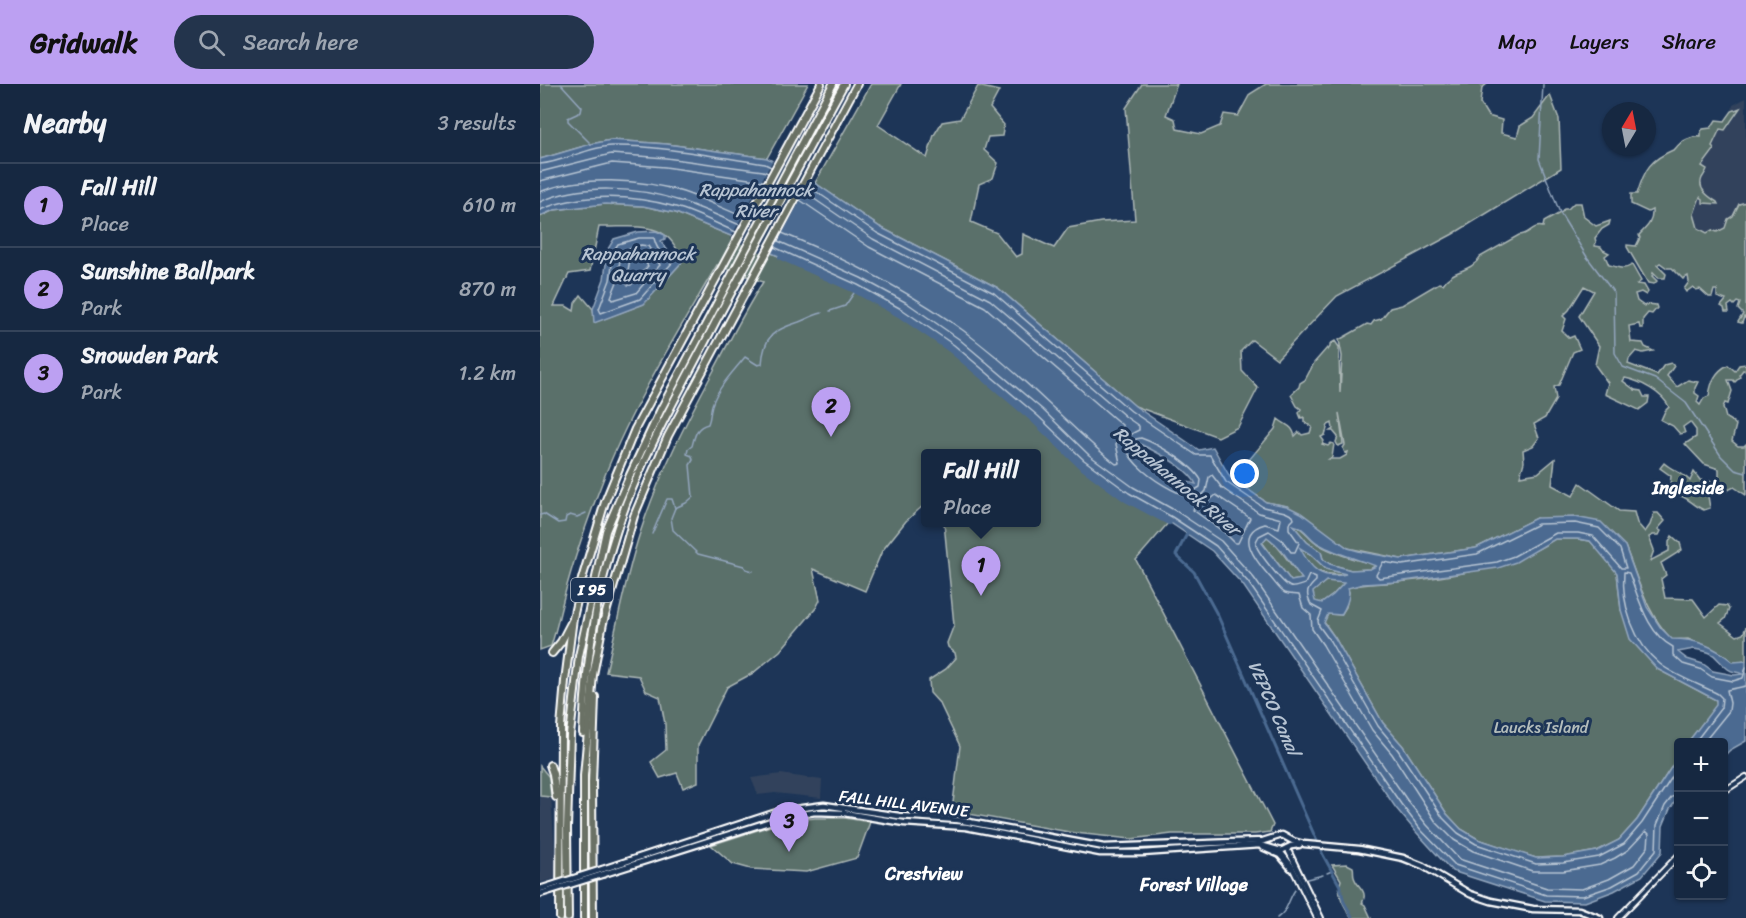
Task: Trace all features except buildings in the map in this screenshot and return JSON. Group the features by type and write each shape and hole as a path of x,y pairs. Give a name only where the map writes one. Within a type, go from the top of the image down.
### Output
{"highway":[{"name":"I 95","path":"560,918 561,727 573,618 589,554 616,474 636,429 820,84"},
{"name":"I 95","path":"568,918 567,828 570,735 579,656 606,531 662,409 833,84"},
{"name":"I 95","path":"584,918 583,728 597,603 617,529 632,489 668,411 844,84"},
{"name":"I 95","path":"584,776 592,686 598,652 617,568 634,516 668,436 857,84"},
{"path":"552,653 561,642 573,618"},
{"path":"593,918 592,783 598,652"},
{"path":"550,765 559,808"}],"main road":[{"name":"FALL HILL AVENUE","path":"540,894 792,808 833,806 909,817 958,820 1104,848 1263,841 1281,835 1305,844 1359,849 1403,858 1423,866 1470,894 1491,901 1527,909 1579,910 1600,918"},
{"name":"FALL HILL AVENUE","path":"540,889 604,872 780,818 815,812 844,813 904,823 966,826 1100,853 1142,853 1260,845 1277,849 1305,844"},
{"path":"904,823 909,817"},
{"path":"1275,837 1273,844 1277,849"},
{"path":"1287,838 1287,847"},
{"path":"1233,847 1267,848 1280,855 1291,868"}],"street":[{"path":"1728,788 1746,777"},
{"path":"1287,847 1319,918"},
{"path":"1277,849 1291,868 1319,918"},
{"path":"1618,918 1674,860"}],"shaded area":[{"path":"1746,98 1746,202 1739,204 1733,216 1728,219 1725,228 1718,232 1707,233 1698,227 1696,222 1694,214 1699,204 1698,199 1700,197 1717,202 1705,195 1701,180 1706,174 1702,166 1720,129 1732,122 1739,111 1739,108 1732,111 1733,105"},
{"path":"781,774 822,780 821,798 775,793 758,795 751,778"},
{"path":"540,796 551,797 557,878 540,883"}],"green space":[{"path":"540,84 808,84 767,158 667,144 611,140 540,159"},
{"path":"871,84 901,84 878,125 927,158 934,135 942,122 960,119 978,86 999,91 990,108 1004,125 1002,136 988,137 984,150 998,163 993,178 979,184 971,222 997,233 1016,257 1022,254 1023,234 1054,248 1068,228 1101,222 1135,220 1126,108 1142,84 1177,84 1166,115 1175,119 1177,129 1201,134 1220,126 1224,114 1238,116 1250,94 1266,84 1487,84 1482,88 1480,103 1488,116 1502,120 1501,133 1517,137 1520,126 1533,118 1550,95 1559,119 1561,168 1453,234 1337,296 1277,359 1252,340 1241,351 1242,371 1258,388 1238,427 1218,437 1135,406 998,288 880,227 815,183"},
{"path":"1740,108 1725,130 1720,129 1712,146 1714,150 1702,166 1707,169 1701,182 1702,189 1718,204 1703,203 1700,197 1694,214 1698,228 1707,233 1712,230 1717,232 1725,228 1728,219 1733,216 1739,204 1746,202 1746,319 1744,317 1742,323 1738,322 1743,314 1738,309 1740,303 1737,302 1734,305 1732,303 1728,306 1729,312 1725,312 1721,306 1726,300 1717,297 1717,290 1714,290 1712,297 1693,287 1686,292 1684,289 1689,282 1688,276 1683,279 1672,268 1667,268 1660,263 1657,265 1666,274 1665,278 1658,278 1653,273 1652,276 1657,281 1654,284 1648,283 1627,247 1627,245 1636,246 1639,235 1652,218 1652,210 1648,212 1631,204 1631,194 1637,194 1646,171 1654,161 1684,141 1701,137 1703,129 1711,128 1716,120 1725,121 1732,111"},
{"path":"1574,203 1581,203 1584,217 1596,226 1610,221 1609,225 1602,229 1595,238 1595,246 1609,253 1605,256 1609,265 1623,268 1632,265 1641,281 1637,284 1644,285 1648,292 1646,295 1641,292 1635,294 1637,301 1644,306 1656,305 1657,308 1652,314 1648,313 1643,319 1643,328 1640,328 1639,324 1629,326 1631,342 1643,343 1645,347 1653,351 1643,353 1636,351 1628,364 1657,375 1664,365 1671,363 1674,366 1667,376 1677,387 1688,380 1698,382 1695,393 1699,396 1697,402 1700,405 1704,398 1709,396 1713,381 1720,370 1728,365 1735,371 1739,365 1746,364 1746,371 1743,370 1735,382 1728,380 1732,391 1728,404 1725,403 1723,407 1726,418 1736,425 1732,441 1738,446 1746,444 1746,495 1734,487 1720,494 1711,490 1708,496 1710,508 1704,510 1675,494 1670,485 1671,476 1660,468 1664,463 1690,481 1694,472 1700,480 1714,482 1719,478 1719,469 1704,464 1685,444 1696,437 1696,430 1690,422 1683,427 1685,433 1680,434 1673,426 1661,420 1669,407 1662,397 1650,388 1625,378 1623,381 1635,390 1641,391 1644,397 1649,397 1648,403 1639,410 1605,394 1608,383 1595,365 1599,346 1579,316 1594,291 1584,286 1563,316 1566,319 1562,331 1569,338 1574,336 1580,349 1573,352 1559,385 1554,387 1556,399 1545,418 1534,424 1539,438 1533,446 1523,450 1524,462 1520,476 1538,473 1555,459 1552,485 1573,496 1580,483 1619,511 1634,512 1637,523 1645,532 1654,513 1658,513 1665,521 1658,529 1661,531 1659,535 1649,537 1654,550 1650,561 1669,551 1672,536 1680,543 1682,550 1661,563 1666,575 1661,579 1665,598 1693,599 1706,617 1719,605 1727,606 1729,609 1725,619 1720,623 1737,636 1743,634 1746,627 1746,661 1733,663 1726,656 1688,639 1672,640 1649,607 1625,546 1536,518 1476,548 1401,559 1348,548 1287,506 1266,502 1233,479 1275,429 1278,419 1291,428 1295,436 1299,432 1302,435 1310,433 1312,427 1304,422 1304,417 1301,418 1299,413 1301,409 1291,395 1305,380 1314,363 1327,348 1328,350 1330,344 1335,341 1339,347 1340,393 1342,356 1339,340 1381,319 1390,308 1402,305 1439,283 1443,284 1451,276 1472,266 1480,257 1519,235 1536,227 1543,227 1544,222 1564,209 1568,209","holes":["1339,413 1345,445 1343,448 1345,453 1348,452 1347,455 1340,459 1329,459 1332,457 1334,444 1331,443 1328,446 1322,444 1324,441 1321,437 1325,435 1328,425 1332,423 1333,429 1330,431 1338,437 1336,442 1338,446 1343,444"]},
{"path":"605,204 643,206 676,213 855,290 899,314 950,349 1034,420 1080,465 1126,499 1169,522 1136,560 1273,825 1270,832 1172,834 1131,839 1075,833 952,811 960,746 940,704 930,693 929,680 946,669 956,658 947,643 954,625 944,527 1041,527 1041,449 921,449 921,508 906,521 882,551 865,591 813,569 820,600 816,608 780,651 753,673 727,687 698,745 698,782 683,788 677,773 660,778 651,762 666,750 665,724 660,697 646,691 639,676 606,672 630,567 655,491 693,410 763,282 717,265 654,374 625,430 581,540 551,646 540,650 540,217 554,210","holes":["599,227 650,228 669,238 682,262 643,304 595,322 593,309 581,295 575,303 574,311 566,306 554,306 569,274 590,271"]},
{"path":"1292,524 1324,547 1377,565 1370,569 1351,570 1330,564"},
{"path":"1267,537 1303,579 1291,581 1262,542"},
{"name":"Laucks Island","path":"1555,539 1590,541 1617,573 1621,610 1657,669 1716,700 1717,705 1691,738 1674,738 1674,763 1637,820 1619,840 1597,851 1563,857 1536,858 1478,839 1461,829 1447,814 1403,746 1383,723 1324,622 1328,614 1341,615 1346,607 1349,592 1347,588 1479,570 1538,549"},
{"path":"1299,547 1326,569 1347,574 1322,573 1312,567"},
{"path":"1326,581 1345,582 1322,603 1315,602 1312,592"},
{"path":"540,766 549,777 551,797 540,796"},
{"path":"815,818 845,818 870,822 857,858 806,872 751,869 733,864 711,845 783,822"},
{"path":"1347,864 1353,867 1355,881 1364,895 1362,903 1371,918 1352,918 1340,895 1341,880 1332,865"}],"water":[{"name":"Rappahannock River","path":"611,140 667,144 767,158 815,183 880,227 998,288 1135,406 1199,450 1213,447 1230,477 1266,502 1287,506 1301,513 1348,548 1401,559 1476,548 1536,518 1575,517 1601,522 1625,546 1647,607 1661,628 1672,639 1704,644 1733,662 1746,661 1746,741 1728,752 1728,738 1691,738 1716,705 1716,700 1657,669 1630,639 1621,610 1617,573 1590,541 1555,539 1516,562 1498,568 1397,582 1363,584 1348,588 1348,598 1341,615 1328,614 1324,623 1335,638 1383,723 1403,746 1447,814 1461,829 1478,839 1536,858 1563,857 1597,851 1619,840 1637,820 1674,763 1674,804 1663,826 1662,852 1642,876 1614,891 1585,902 1545,901 1452,871 1396,808 1243,585 1212,551 1169,522 1126,499 1080,465 1034,420 950,349 899,314 855,290 676,213 643,206 605,204 554,210 540,216 540,159","holes":["1138,443 1179,466 1196,484 1163,468 1147,455","1293,525 1301,528 1326,548 1376,566 1370,569 1351,570 1330,564 1323,559 1321,552 1307,542","1267,537 1273,541 1302,579 1291,581 1262,543","1300,548 1326,569 1346,574 1323,574 1313,567","1326,581 1344,583 1322,603 1315,601 1313,592","1694,649 1707,652 1714,655 1730,670 1742,674 1734,675 1713,671 1703,664 1687,659 1678,652"]},
{"name":"Rappahannock Quarry","path":"656,231 665,235 665,239 660,241 670,253 678,253 682,262 644,304 594,323 593,309 604,279 608,249 614,239 638,232"}],"pier":[{"path":"774,158 813,178 770,256 730,239"}],"waterway":[{"path":"561,84 582,107 581,112 568,118 568,121 591,144"},
{"path":"1543,84 1539,159 1560,213 1587,257 1614,293 1615,353 1623,367 1655,379 1686,403 1721,456 1735,470 1746,473"},
{"path":"781,257 855,290 899,314 950,349 1034,420 1080,465 1126,499 1169,522"},
{"path":"830,311 845,306 856,290"},
{"path":"652,534 667,499 672,499 675,508 693,497 690,465 693,460 692,456 687,454 688,449 692,446 698,429 708,424 711,407 727,380 745,357 758,365 762,364 765,346 777,331 822,313"},
{"path":"675,508 671,518 673,530 698,554 744,566 753,571"},
{"path":"540,515 544,514 558,523 565,522 566,517 570,515 577,517 586,513"},
{"name":"VEPCO Canal","path":"1188,532 1176,555 1194,572 1218,616 1353,918"},
{"name":"VEPCO Canal","path":"1327,873 1332,871"},
{"path":"1307,879 1323,875"},
{"path":"1277,918 1286,909 1295,890"}],"place":[{"name":"Sunshine Ballpark","path":"831,437"},
{"name":"Fall Hill","path":"981,596"},
{"name":"Snowden Park","path":"789,852"}],"district":[{"name":"Ingleside","path":"1688,488"},
{"name":"Crestview","path":"924,874"},
{"name":"Forest Village","path":"1194,885"}]}
